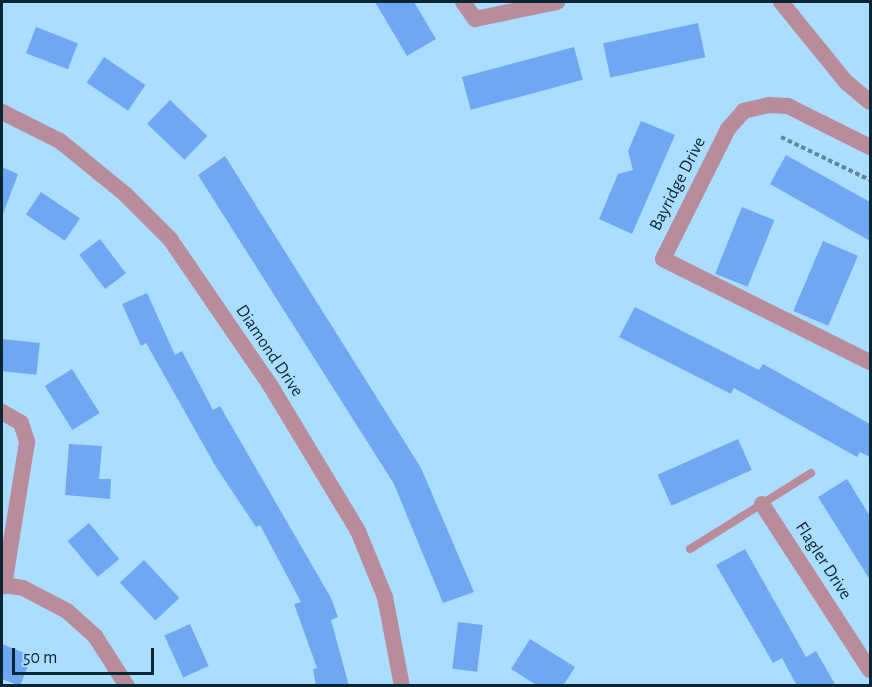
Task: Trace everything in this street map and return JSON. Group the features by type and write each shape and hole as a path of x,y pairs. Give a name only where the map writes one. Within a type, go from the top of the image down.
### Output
{"street":[{"path":"463,2 475,19 557,2"},
{"path":"781,2 846,82 870,102"},
{"name":"Bayridge Drive","path":"870,147 788,106 769,105 744,111 728,129 663,259 870,362"},
{"name":"Diamond Drive","path":"2,112 60,141 125,194 170,239 270,385 358,531 385,597 402,686"},
{"path":"2,412 21,423 27,442 3,585 23,588 68,611 95,636 127,686"},
{"name":"Flagler Drive","path":"762,504 870,670"}],"lane":[{"path":"690,549 811,473"}],"path":[{"path":"781,137 870,180"}],"building":[{"path":"375,2 414,2 436,39 407,56"},
{"path":"698,23 705,57 610,77 603,43"},
{"path":"36,27 78,43 68,69 26,53"},
{"path":"574,47 583,80 471,110 462,77"},
{"path":"104,57 145,85 128,111 87,83"},
{"path":"170,100 207,136 184,160 147,124"},
{"path":"641,121 675,135 632,234 599,219 618,174 633,170 628,151"},
{"path":"786,155 870,202 870,241 770,184"},
{"path":"225,156 421,468 474,592 443,603 394,484 198,175"},
{"path":"2,167 18,174 3,214 2,213"},
{"path":"41,192 80,218 65,241 26,214"},
{"path":"742,207 774,220 747,287 715,274"},
{"path":"100,239 126,273 105,289 79,255"},
{"path":"823,241 858,256 828,326 793,311"},
{"path":"147,293 175,355 182,351 213,410 220,406 331,598 338,617 331,620 349,686 316,686 313,669 317,668 294,604 301,602 260,525 256,527 216,467 146,343 141,346 122,304"},
{"path":"635,307 759,370 763,364 870,424 870,457 860,452 857,457 734,388 731,394 619,337"},
{"path":"2,339 40,343 36,375 2,371"},
{"path":"72,369 100,413 72,430 45,386"},
{"path":"738,439 752,470 671,506 658,475"},
{"path":"69,444 102,446 99,479 111,479 110,499 65,495"},
{"path":"847,479 870,516 870,580 818,497"},
{"path":"89,523 119,559 98,577 68,541"},
{"path":"745,549 806,657 816,651 836,686 797,686 782,658 773,663 716,565"},
{"path":"144,560 179,598 155,621 120,583"},
{"path":"458,622 483,625 477,672 452,669"},
{"path":"190,624 209,666 183,677 164,635"},
{"path":"530,639 575,667 563,686 538,686 511,669"},
{"path":"2,644 32,656 20,686 2,679"}]}
